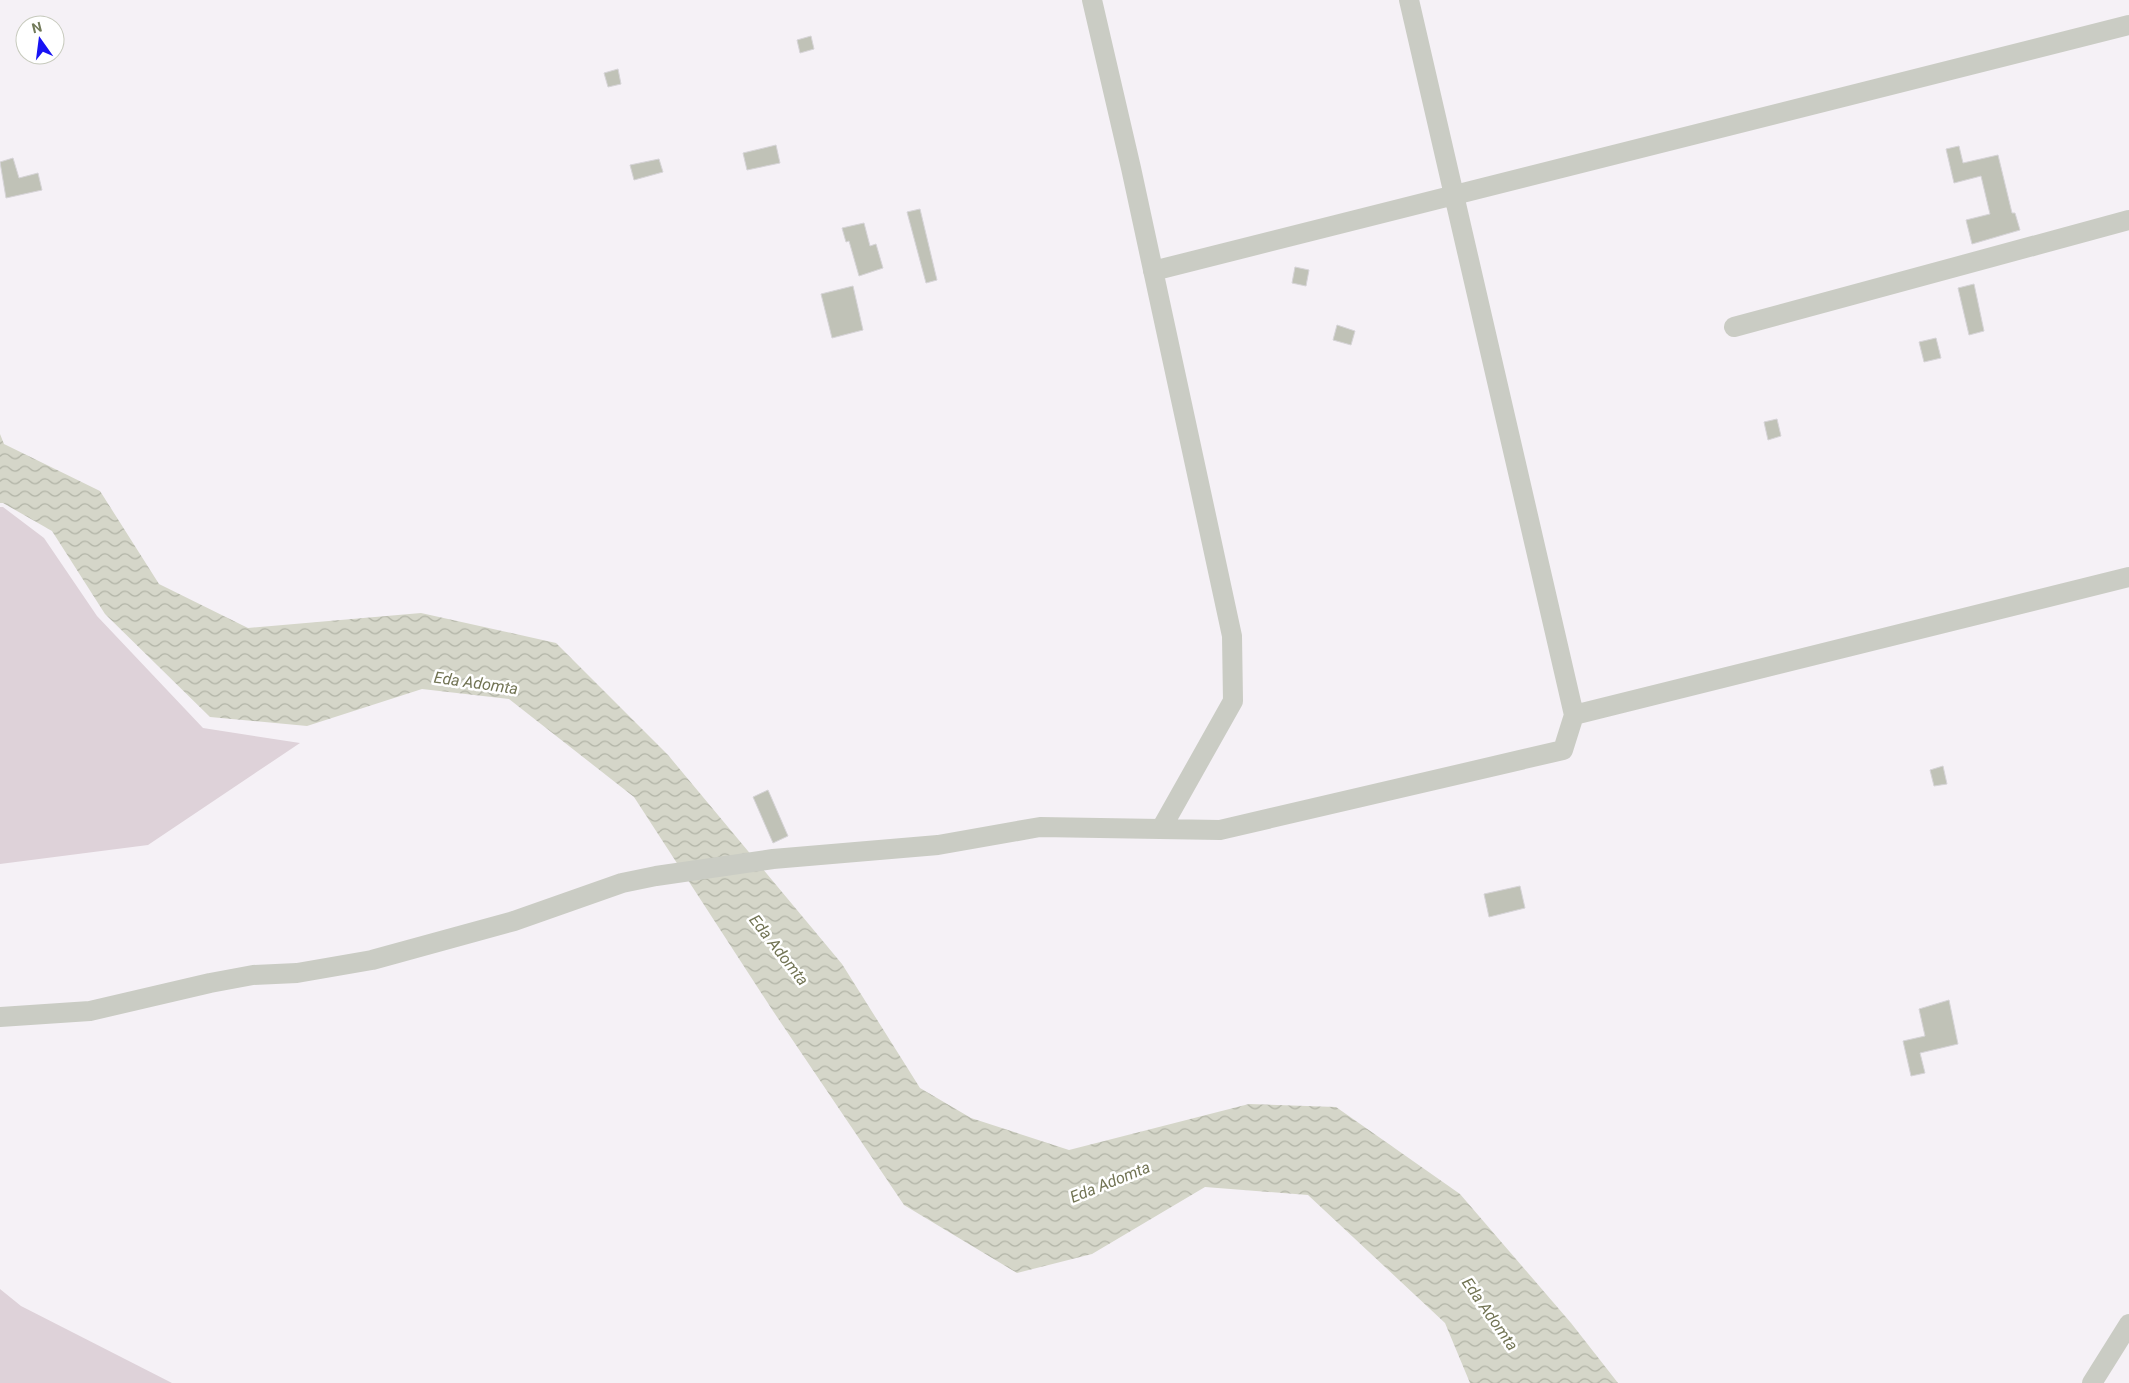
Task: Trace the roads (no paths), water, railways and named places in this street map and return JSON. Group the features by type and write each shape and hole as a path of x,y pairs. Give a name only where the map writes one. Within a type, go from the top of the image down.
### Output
{"street":[{"path":"1092,0 1232,636 1232,700 1161,829"},
{"path":"0,1017 90,1011 244,976 297,973 372,960 514,921 622,883 715,866 773,859 938,845 1040,827 1220,830 1563,750 1574,715 1409,0"},
{"path":"1153,271 2129,25"},
{"path":"1734,327 2129,220"},
{"path":"1574,715 2129,577"},
{"path":"2092,1383 2129,1324"}],"water":[{"name":"Eda Adomta","path":"0,434 4,444 100,491 159,584 248,628 421,613 556,643 668,755 842,964 920,1088 971,1118 1069,1150 1249,1104 1336,1107 1460,1194 1571,1323 1618,1383 1470,1383 1445,1323 1308,1195 1205,1187 1092,1254 1017,1273 904,1205 773,1011 634,797 509,699 422,689 307,726 210,717 105,614 52,531 0,503"}]}
